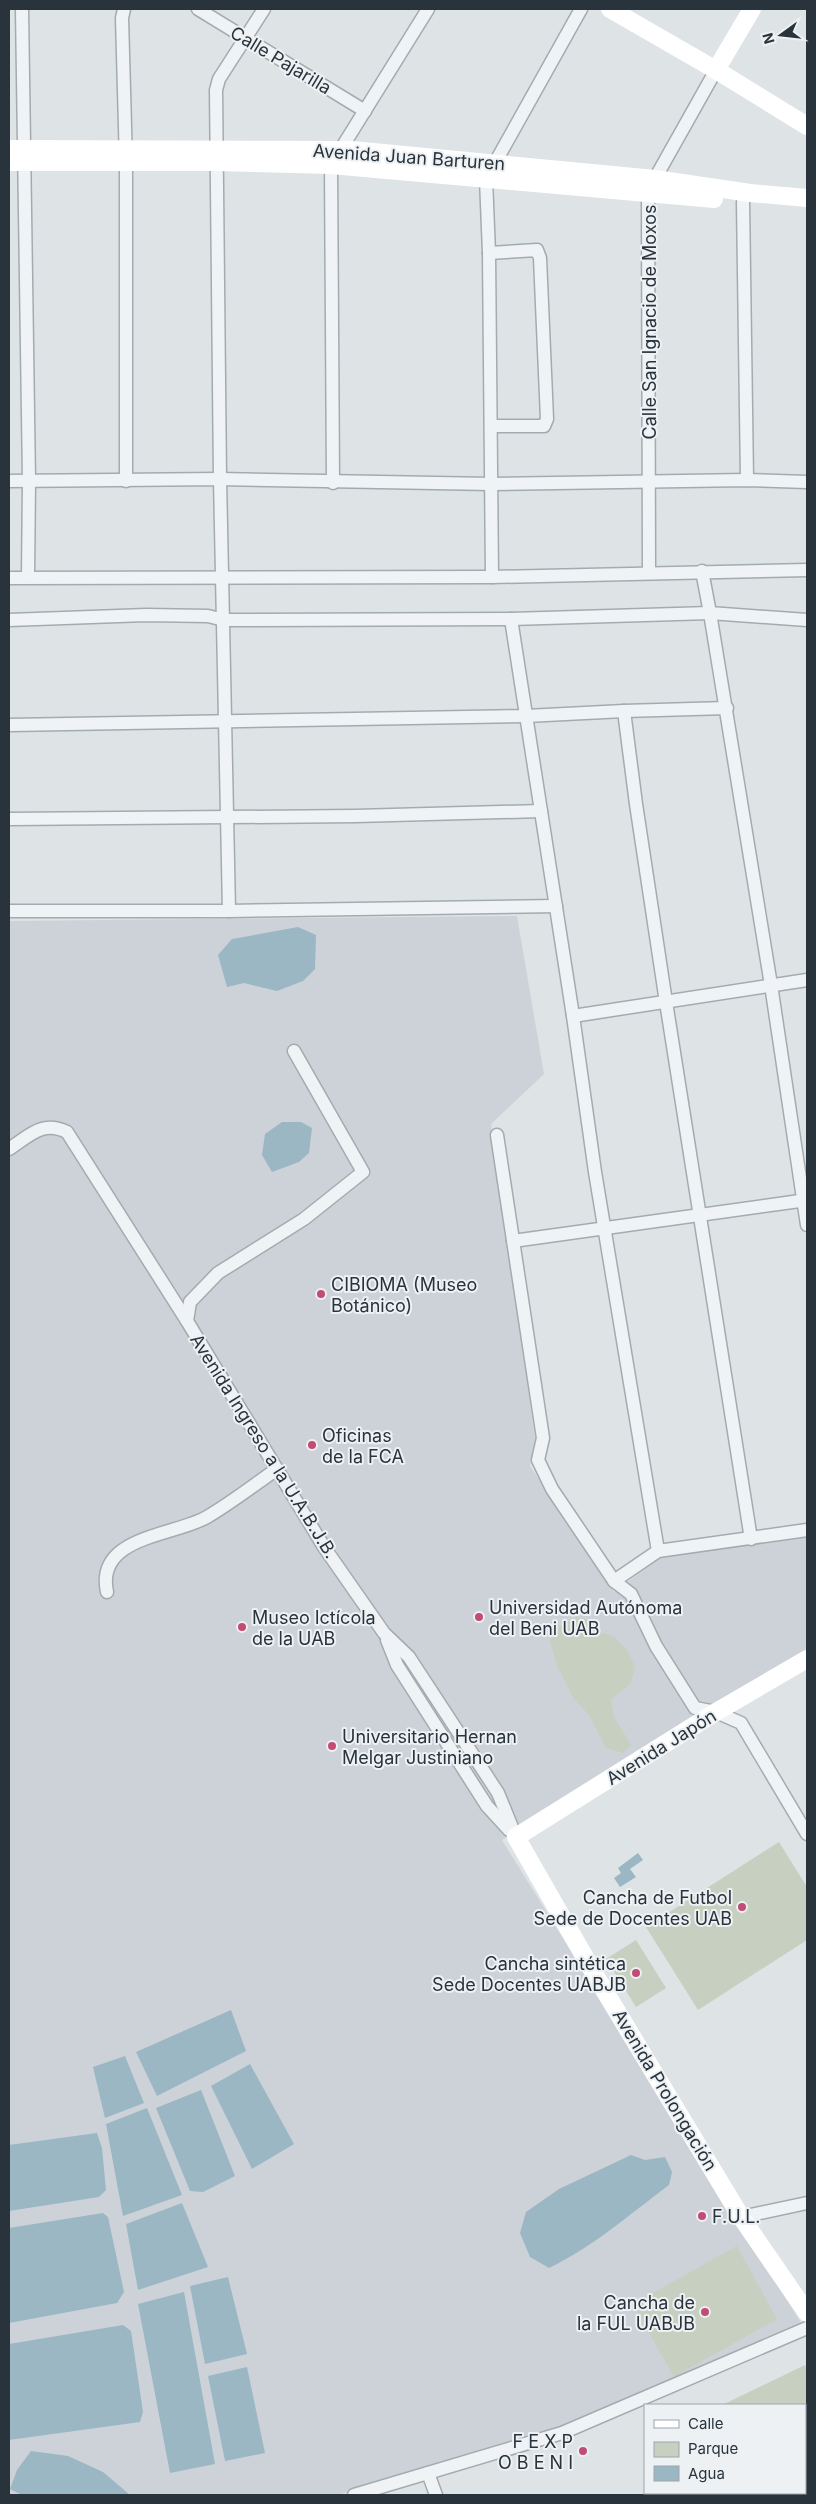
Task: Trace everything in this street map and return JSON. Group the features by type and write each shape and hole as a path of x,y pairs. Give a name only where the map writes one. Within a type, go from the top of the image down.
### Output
{"street":[{"path":"22,9 17,156 29,481 28,577"},
{"path":"124,9 122,18 126,156 126,481"},
{"name":"Calle Pajarilla","path":"198,9 365,111"},
{"path":"229,911 224,620 221,576 216,90 220,79 264,9"},
{"path":"332,483 331,166 428,9"},
{"path":"492,577 490,171 581,9"},
{"path":"610,9 716,70 807,126"},
{"name":"Calle San Ignacio de Moxos","path":"649,572 651,185 752,9"},
{"name":"Avenida Juan Barturen","path":"17,156 217,156 341,150 490,171 807,198"},
{"name":"Avenida Juan Barturen","path":"217,156 331,166 490,171"},
{"name":"Avenida Juan Barturen","path":"651,185 743,202 807,207"},
{"path":"743,202 747,480"},
{"path":"490,253 537,250 540,258 547,419 544,426 492,426"},
{"path":"9,481 220,479 332,483 491,484 747,480 807,482"},
{"path":"9,578 221,576 492,577 649,572 807,570"},
{"path":"702,572 727,708 805,1200 807,1225"},
{"path":"9,620 146,615 208,616 224,620 511,619 710,613 807,620"},
{"path":"511,619 604,1229 625,1342 658,1551"},
{"path":"9,725 526,716 727,708"},
{"path":"624,711 666,1002 751,1539"},
{"path":"9,819 541,811"},
{"path":"9,911 229,911 556,906"},
{"path":"573,1016 807,980"},
{"name":"Avenida Ingreso a la U.A.B.J.B.","path":"294,1051 363,1172 304,1219 218,1273 190,1302 187,1321 324,1547 384,1633 397,1666 486,1806 516,1837"},
{"path":"9,1149 44,1127 55,1126 67,1132 187,1321"},
{"path":"497,1135 543,1438 538,1460 552,1489 614,1580 631,1594 656,1646 696,1708 716,1712 741,1723 807,1834"},
{"path":"513,1241 805,1200"},
{"path":"107,1592 106,1572 109,1564 130,1544 192,1524 207,1517 278,1470"},
{"path":"614,1580 658,1551 807,1530"},
{"name":"Avenida Japón","path":"516,1837 716,1712 807,1659"},
{"name":"Avenida Prolongación","path":"516,1837 595,1975 742,2217 802,2294 807,2313"},
{"path":"742,2217 807,2203"},
{"path":"354,2495 562,2433 807,2328"},
{"path":"428,2473 436,2495"}],"shaded area":[{"name":"Universitario Hernan Melgar Justiniano","path":"517,916 544,1074 491,1124 535,1439 530,1466 614,1592 663,1556 807,1537 807,1652 502,1840 803,2326 558,2429 338,2495 9,2495 9,921"}],"green space":[{"path":"577,1617 590,1621 597,1631 613,1636 627,1650 635,1667 631,1683 611,1700 614,1717 631,1745 623,1753 606,1748 589,1715 574,1699 557,1666 550,1641 558,1627"},
{"name":"Cancha de Futbol Sede de Docentes UAB","path":"779,1842 807,1887 807,1940 698,2010 646,1927"},
{"name":"Cancha sintética Sede Docentes UABJB","path":"636,1940 666,1988 636,2007 606,1959"},
{"name":"Cancha de la FUL UABJB","path":"737,2246 777,2319 674,2377 633,2304"},
{"path":"805,2365 807,2369 807,2495 676,2495 806,2494 806,2404 724,2404"}],"water":[{"path":"298,927 316,935 315,969 303,981 277,991 244,983 227,987 218,955 232,939"},
{"path":"282,1122 301,1122 312,1128 309,1153 299,1162 272,1172 262,1155 265,1134"},
{"path":"638,1853 643,1860 630,1869 636,1877 620,1887 614,1878 621,1873 618,1868"},
{"path":"231,2010 246,2051 157,2096 136,2052"},
{"path":"125,2056 144,2103 105,2118 93,2067"},
{"path":"250,2064 294,2144 252,2169 211,2086"},
{"path":"201,2090 235,2176 203,2192 190,2191 156,2108"},
{"path":"147,2108 182,2195 123,2216 106,2124"},
{"path":"97,2133 102,2148 106,2190 99,2197 9,2211 9,2145"},
{"path":"631,2155 645,2160 665,2157 672,2172 669,2185 596,2240 565,2260 549,2268 530,2257 520,2233 526,2212 559,2189"},
{"path":"182,2203 208,2267 138,2290 126,2224"},
{"path":"103,2213 108,2217 124,2292 117,2303 9,2323 9,2228"},
{"path":"228,2277 247,2354 205,2364 190,2286"},
{"path":"184,2292 215,2464 170,2473 138,2304"},
{"path":"123,2325 131,2331 143,2412 140,2422 9,2440 9,2344"},
{"path":"247,2367 265,2453 225,2461 208,2376"},
{"path":"31,2451 68,2456 103,2472 130,2495 22,2495 10,2489 17,2470"}],"place":[{"name":"CIBIOMA (Museo Botánico)","path":"321,1294"},
{"name":"Oficinas de la FCA","path":"312,1445"},
{"name":"Universidad Autónoma del Beni UAB","path":"479,1617"},
{"name":"Museo Ictícola de la UAB","path":"242,1627"},
{"name":"Universitario Hernan Melgar Justiniano","path":"332,1746"},
{"name":"Cancha de Futbol Sede de Docentes UAB","path":"742,1907"},
{"name":"Cancha sintética Sede Docentes UABJB","path":"636,1973"},
{"name":"F.U.L.","path":"702,2216"},
{"name":"Cancha de la FUL UABJB","path":"705,2312"},
{"name":"F E X P O B E N I","path":"583,2451"}]}
